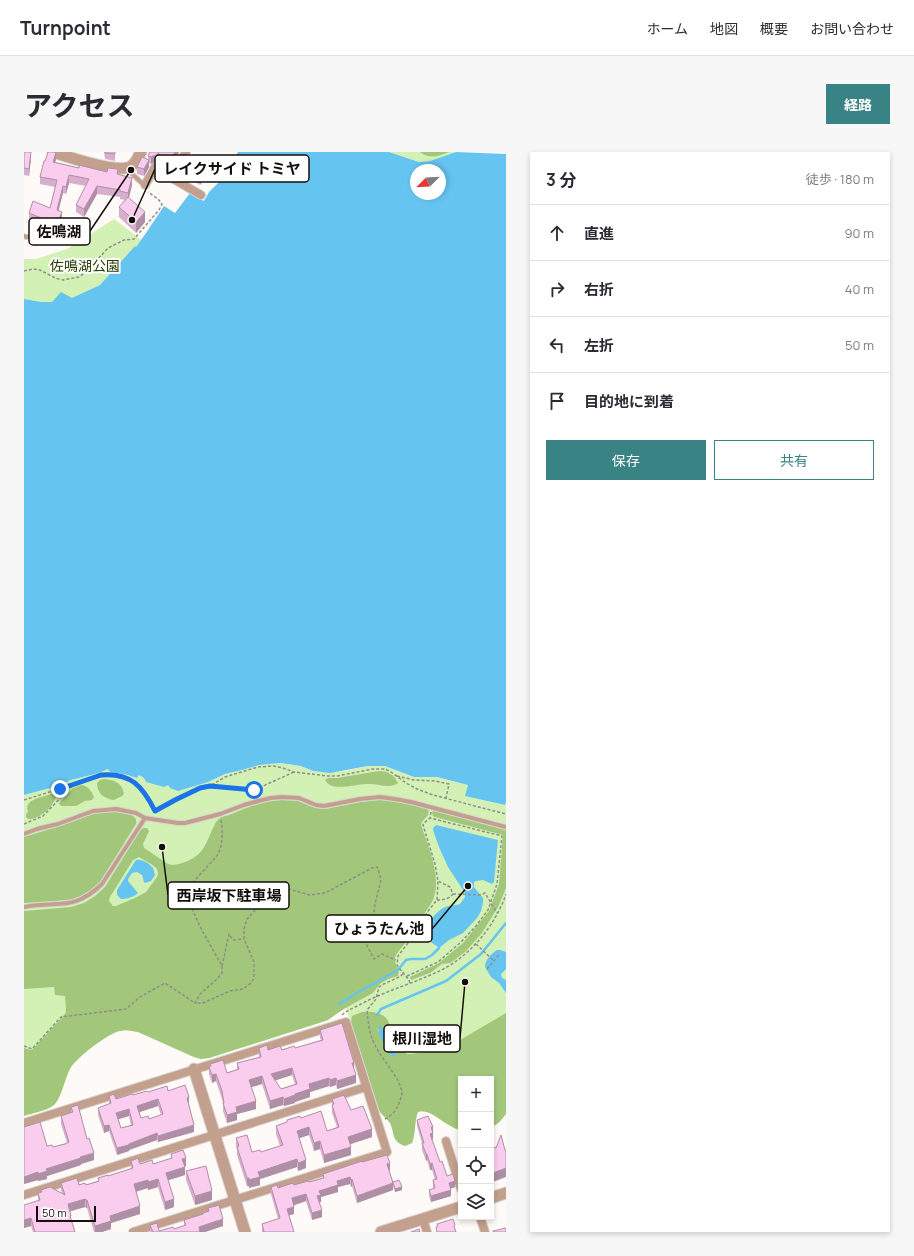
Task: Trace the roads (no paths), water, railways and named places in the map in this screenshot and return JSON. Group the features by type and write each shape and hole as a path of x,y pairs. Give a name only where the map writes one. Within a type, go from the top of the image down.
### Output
{"street":[{"path":"53,152 96,165 120,168 128,167 134,164 141,152"},
{"path":"170,176 186,152"},
{"path":"145,186 155,167 200,195"},
{"path":"24,1123 346,1022 386,1152 132,1232"},
{"path":"194,1069 245,1232"},
{"path":"24,1195 366,1087"},
{"path":"446,1141 459,1184"},
{"path":"494,1197 506,1193"},
{"path":"381,1232 458,1208"},
{"path":"423,1219 427,1232"},
{"path":"481,1220 485,1232"}],"lane":[{"path":"128,167 131,173 145,186"},
{"path":"24,236 36,236"},
{"path":"24,834 58,824 93,811 116,809 136,813 145,818 185,823 220,814 251,803 282,797 298,798 316,805 324,806 360,799 380,798 411,802 506,827"},
{"path":"24,907 70,904 82,900 93,893 102,884 145,818"}],"water":[{"path":"238,152 389,152 419,162 430,161 456,152 506,154 505,805 465,796 468,785 437,777 414,777 385,766 368,766 330,773 313,771 301,766 280,763 259,765 225,774 208,782 178,791 170,788 168,785 164,787 146,782 144,778 139,775 137,778 110,772 108,769 99,773 71,780 54,787 24,795 24,299 52,302 61,292 72,298 100,285 135,246 136,247 164,206 175,213 190,193 204,201 209,192 220,181"},
{"path":"436,825 498,840 494,882 492,884 483,880 474,882 474,887 483,898 481,911 477,918 463,933 449,940 439,948 426,937 427,927 433,917 441,909 447,906 460,904 465,897 465,893 448,867 439,847 433,830"},
{"path":"136,860 149,864 153,868 155,875 151,881 145,883 142,875 137,872 132,873 128,881 138,893 130,898 121,899 117,895 117,890"},
{"path":"497,950 506,952 506,969 501,974 502,978 506,980 506,993 499,983 491,977 485,967 489,957"},
{"path":"379,1026 381,1026 391,1043 396,1055 394,1057 387,1050 380,1038 378,1030"}],"waterway":[{"path":"377,1015 381,1009 446,981 481,954 506,923"},
{"path":"339,1004 398,970 406,960 425,959 439,948"}],"place":[{"name":"佐鳴湖","path":"131,170"},
{"name":"レイクサイド トミヤ","path":"132,220"},
{"name":"西岸坂下駐車場","path":"162,847"},
{"name":"ひょうたん池","path":"468,886"},
{"name":"根川湿地","path":"465,982"}],"park label":[{"name":"佐鳴湖公園","path":"85,266"}]}
